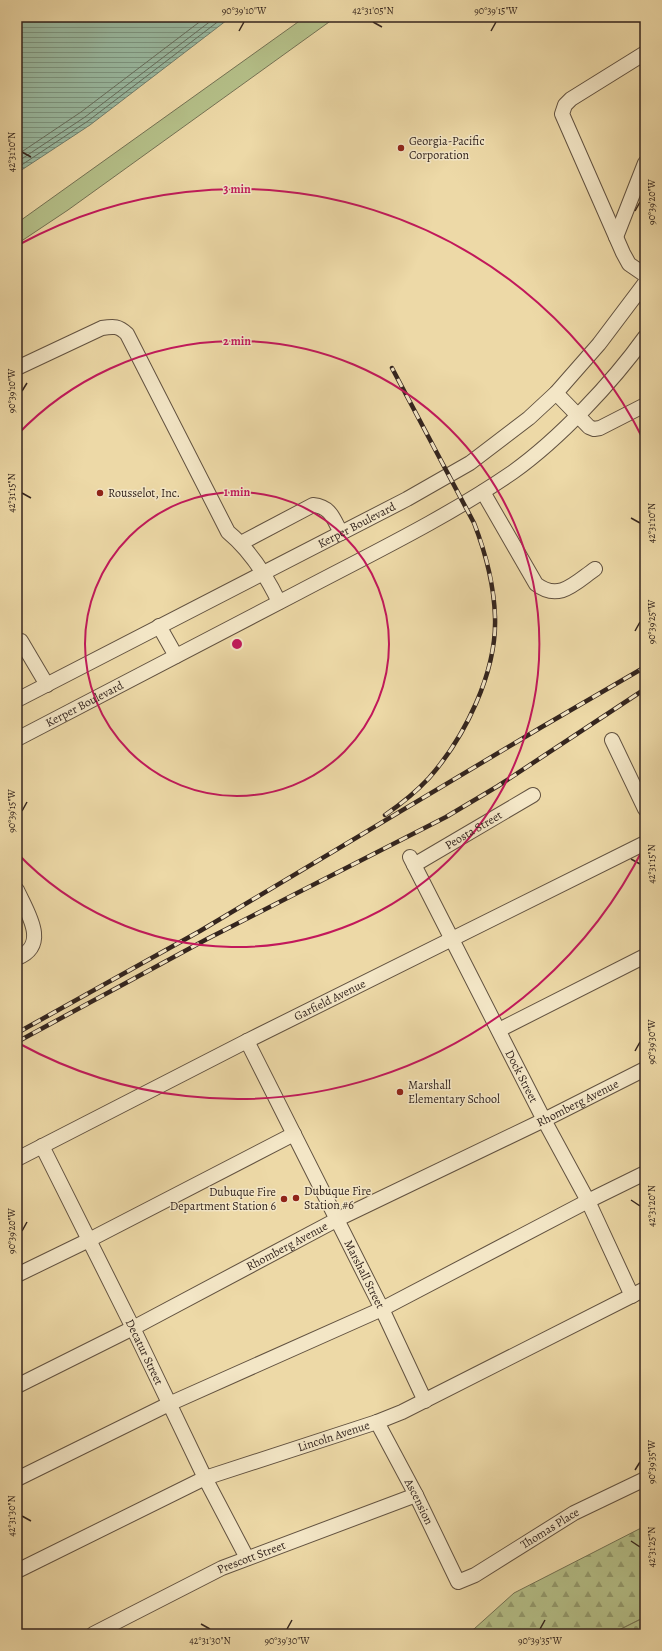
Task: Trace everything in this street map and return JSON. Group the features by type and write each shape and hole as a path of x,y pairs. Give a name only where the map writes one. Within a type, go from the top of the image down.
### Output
{"street":[{"path":"645,53 571,98 565,105 562,114 629,264 645,275"},
{"path":"616,237 645,163"},
{"name":"Kerper Boulevard","path":"17,700 407,499 470,462 529,418 556,393 599,344 645,283"},
{"path":"17,368 102,328 114,326 121,328 127,334 228,532 241,543 264,573 279,602"},
{"name":"Kerper Boulevard","path":"17,739 409,534 483,492 549,443 578,415 612,378 645,337"},
{"path":"556,393 589,427 594,429 600,428 645,405"},
{"path":"483,492 536,584 545,591 554,592 566,590 595,569"},
{"path":"241,543 313,505 321,506 328,510 341,533"},
{"path":"159,626 176,656"},
{"path":"17,641 21,641 47,685"},
{"path":"612,740 645,809"},
{"name":"Peosta Street","path":"412,861 533,795"},
{"name":"Garfield Avenue","path":"17,1159 247,1041 645,843"},
{"name":"Dock Street","path":"412,861 453,938 544,1120 588,1201 632,1296"},
{"path":"17,890 34,927 35,934 29,950 17,958"},
{"path":"499,1030 645,956"},
{"name":"Marshall Street","path":"247,1041 338,1219 382,1309 424,1401"},
{"name":"Rhomberg Avenue","path":"17,1386 133,1328 338,1219 544,1120 645,1069"},
{"path":"17,1276 294,1134"},
{"name":"Decatur Street","path":"42,1146 133,1328 205,1478 247,1558"},
{"path":"17,1479 169,1404 382,1309 588,1201 645,1173"},
{"name":"Lincoln Avenue","path":"17,1571 205,1478 377,1422 424,1401 645,1289"},
{"name":"Ascension","path":"377,1422 416,1495 458,1582"},
{"name":"Thomas Place","path":"458,1582 475,1575 574,1513 645,1479"},
{"name":"Prescott Street","path":"93,1634 202,1578 247,1558 416,1495"}],"green space":[{"path":"305,17 336,17 68,210 17,244 17,223"},
{"path":"645,1526 645,1617 611,1634 464,1634 474,1629 514,1593"},
{"path":"645,1617 645,1634 611,1634"}],"water":[{"path":"17,17 231,17 90,125 17,173"}],"railway":[{"path":"385,815 408,798 429,778 442,762 466,724 476,703 491,660 495,617 489,569 474,523 392,368"},
{"path":"17,1033 200,931 645,667"},
{"path":"17,1042 207,939 446,817 498,786 645,689"}],"place":[{"name":"Georgia-Pacific Corporation","path":"401,148"},
{"name":"Rousselot, Inc.","path":"100,493"},
{"name":"Marshall Elementary School","path":"400,1092"},
{"name":"Dubuque Fire Station #6","path":"296,1198"},
{"name":"Dubuque Fire Department Station 6","path":"284,1199"}]}
